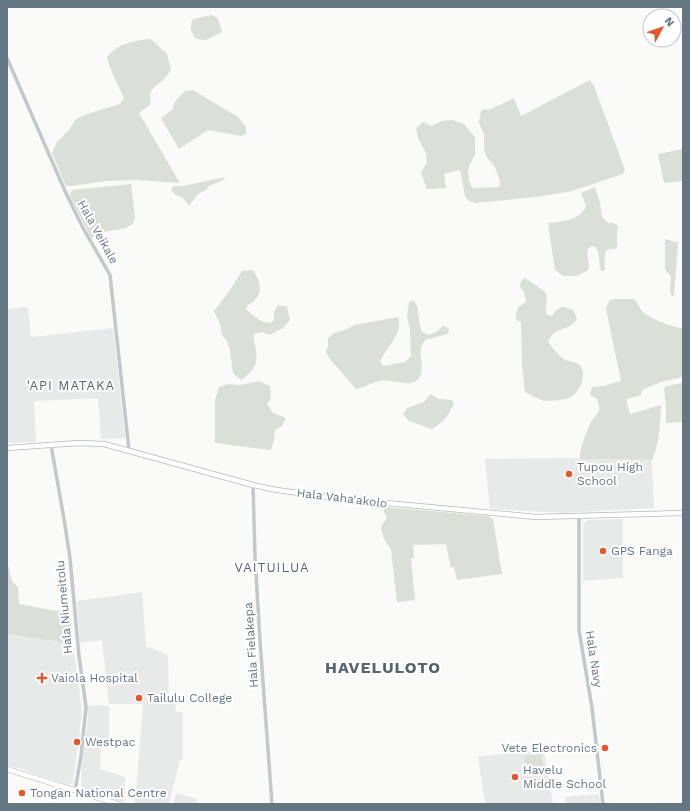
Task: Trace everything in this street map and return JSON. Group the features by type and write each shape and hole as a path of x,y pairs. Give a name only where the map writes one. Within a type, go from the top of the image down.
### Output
{"main road":[{"name":"Hala Vaha'akolo","path":"7,448 93,442 129,450 277,490 333,498 494,514 536,517 579,517 683,513"},
{"path":"7,769 118,804"}],"street":[{"name":"Hala Veikale","path":"7,58 65,191 83,228 110,275 129,450"},
{"name":"Hala Niumeitolu","path":"50,445 70,558 78,656 86,707 81,756 75,791"},
{"name":"Hala Fielakepa","path":"254,485 255,557 272,804"},
{"name":"Hala Navy","path":"579,517 579,630 592,708 603,804"}],"shaded area":[{"path":"211,15 218,18 222,32 206,40 196,39 191,29 193,19"},
{"path":"151,39 167,54 171,70 152,90 150,95 151,104 139,113 180,183 136,180 106,181 66,186 52,153 57,142 69,130 76,119 120,104 124,98 107,57 121,46 139,40"},
{"path":"590,80 594,86 625,170 623,174 572,191 543,196 476,203 469,201 465,196 460,170 444,174 446,188 427,189 421,173 427,162 426,153 418,138 416,128 423,122 431,126 442,121 452,120 464,124 475,137 475,155 468,171 472,188 499,187 500,181 495,167 486,156 484,150 484,134 479,123 481,111 484,109 489,110 514,98 521,116"},
{"path":"193,90 238,117 246,127 246,134 241,136 208,130 179,149 161,118 172,110 176,100 185,91"},
{"path":"683,149 683,181 664,183 658,154"},
{"path":"225,177 223,180 209,186 206,190 198,194 189,206 182,197 176,195 171,190 173,186 183,186"},
{"path":"131,184 135,217 133,224 126,228 103,232 91,238 71,198 70,193 73,190"},
{"path":"595,187 600,203 602,217 608,223 613,223 618,226 616,249 607,250 604,271 601,271 598,251 594,246 587,250 589,268 587,271 576,276 563,276 555,270 548,223 570,219 580,214 586,206 581,193"},
{"path":"665,239 678,243 674,295 672,297 670,290 671,277 666,271 665,267"},
{"path":"253,270 260,285 260,289 257,298 248,305 246,309 260,320 271,323 274,320 274,312 278,305 287,307 290,320 283,328 270,335 261,332 254,334 256,360 254,368 241,380 233,373 230,350 227,341 222,335 220,324 214,311 242,271"},
{"path":"525,278 544,291 547,295 547,315 552,316 559,308 564,307 574,311 577,319 569,327 554,333 548,341 562,358 575,362 582,368 583,376 580,387 568,399 545,401 537,399 525,392 522,365 521,322 516,320 516,313 519,306 524,304 526,300 524,292 520,287 521,281"},
{"path":"614,299 634,299 641,310 649,316 667,324 683,328 683,377 661,382 642,390 641,395 626,399 630,414 661,405 658,440 652,460 580,459 587,430 599,411 597,399 590,395 592,387 603,386 621,381 606,309 609,301"},
{"path":"414,300 417,306 421,331 429,335 436,332 443,326 449,328 448,334 425,340 422,345 422,368 419,379 415,382 409,383 380,381 356,389 329,358 326,352 328,338 334,333 345,330 354,325 398,317 399,329 397,334 380,361 383,366 405,362 411,356 410,330 407,316 409,302"},
{"path":"28,307 31,337 113,328 124,438 101,439 98,398 34,401 36,442 7,443 7,309"},
{"path":"259,381 270,386 271,398 267,404 273,413 286,418 282,426 275,430 271,450 215,443 215,400 219,387 228,384 240,385"},
{"path":"682,383 683,422 666,423 664,388 666,386"},
{"path":"430,394 439,399 452,400 454,403 450,412 445,418 432,429 409,421 403,414 407,408 424,402"},
{"name":"Tupou High School","path":"571,458 652,460 654,508 564,513 490,509 485,459"},
{"path":"384,507 488,516 493,519 502,574 457,580 454,567 451,568 446,544 413,545 414,558 411,558 415,600 397,602 391,550 384,539 381,529 387,518 384,512"},
{"name":"GPS Fanga","path":"623,519 623,578 583,581 583,524 588,520"},
{"path":"7,561 12,581 18,587 19,604 57,611 70,610 73,644 7,634"},
{"name":"Tailulu College","path":"142,592 146,646 168,655 169,704 175,704 176,711 183,712 183,760 180,760 169,804 135,803 143,704 109,704 102,640 80,643 77,601"},
{"name":"Vaiola Hospital","path":"7,634 73,644 82,711 73,783 69,785 7,765"},
{"path":"87,705 109,706 109,740 101,741 100,769 125,777 125,803 82,789 81,787 88,717"},
{"name":"Havelu Middle School","path":"544,751 553,804 485,804 478,756"},
{"path":"541,754 544,772 526,774 524,756"},
{"path":"176,793 197,799 197,803 199,804 173,804"},
{"path":"599,794 600,804 566,804 565,797"}],"place":[{"name":"Tupou High School","path":"569,474"},
{"name":"GPS Fanga","path":"603,551"},
{"name":"Vaiola Hospital","path":"42,678"},
{"name":"Tailulu College","path":"139,698"},
{"name":"Westpac","path":"77,742"},
{"name":"Vete Electronics","path":"605,748"},
{"name":"Havelu Middle School","path":"515,777"},
{"name":"Tongan National Centre","path":"22,793"}],"district":[{"name":"'API MATAKA","path":"71,385"},
{"name":"VAITUILUA","path":"272,567"},
{"name":"HAVELULOTO","path":"383,667"}]}
